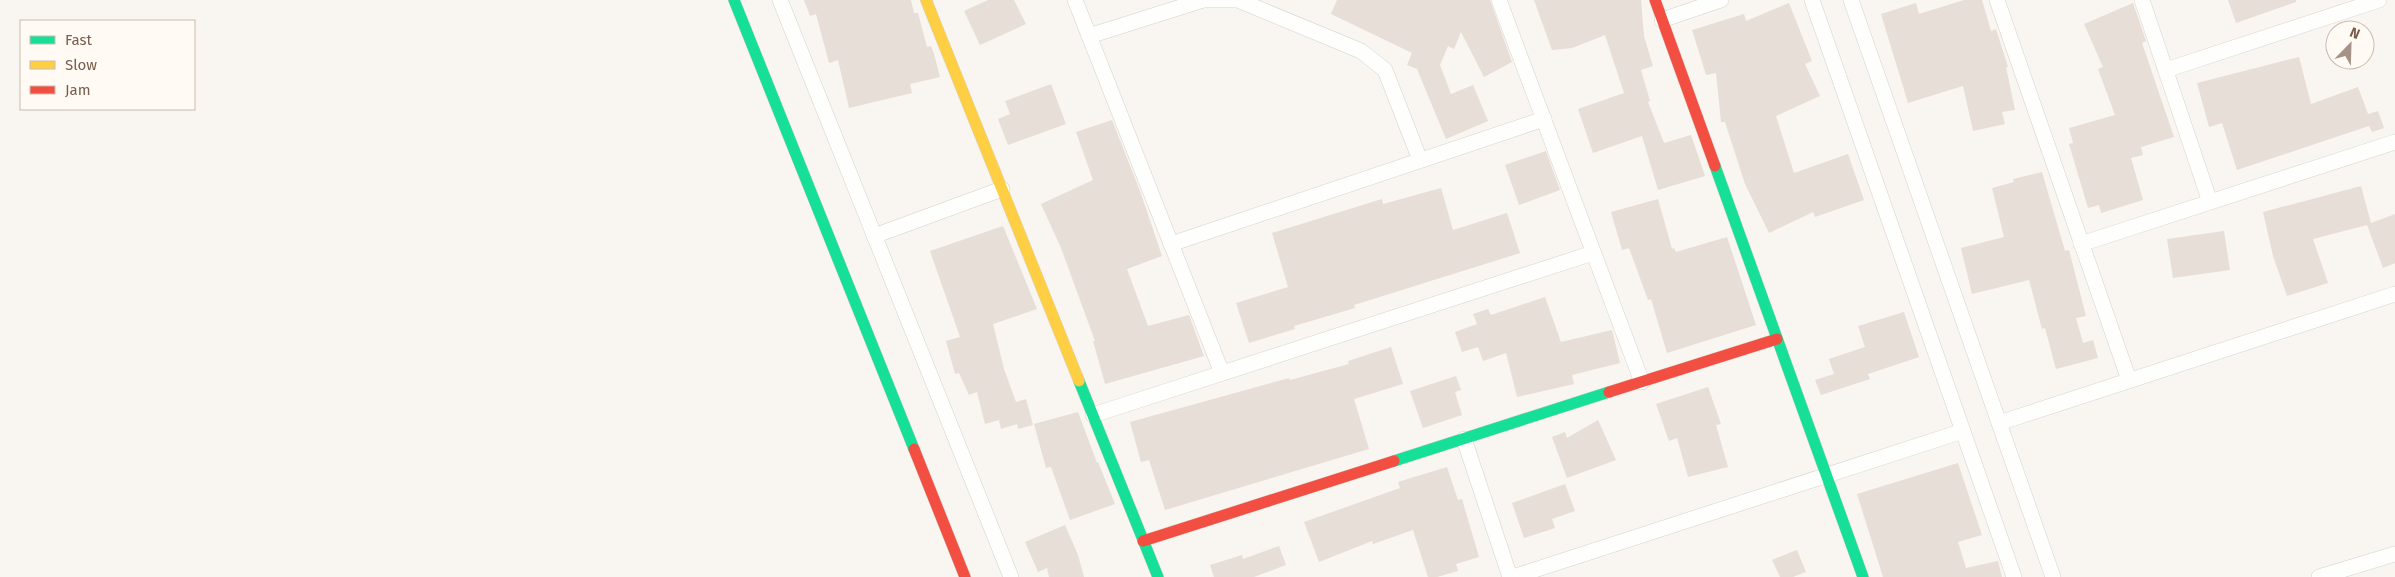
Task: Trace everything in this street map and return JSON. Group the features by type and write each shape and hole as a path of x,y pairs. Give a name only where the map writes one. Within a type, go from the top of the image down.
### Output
{"street":[{"path":"734,0 965,577"},
{"path":"780,0 1011,577"},
{"path":"926,0 1158,577"},
{"path":"1075,0 1222,373"},
{"path":"1089,36 1203,0 1238,0 1360,51 1385,70 1420,160"},
{"path":"1499,0 1642,382"},
{"path":"1655,0 1863,577"},
{"path":"1662,20 1721,0"},
{"path":"1812,0 2014,577"},
{"path":"1851,0 2053,577"},
{"path":"1996,0 2129,380"},
{"path":"2142,0 2210,202"},
{"path":"2166,70 2379,0"},
{"path":"1171,244 1544,119"},
{"path":"2081,244 2395,142"},
{"path":"874,236 1002,189"},
{"path":"1093,415 1594,253"},
{"path":"1999,423 2395,294"},
{"path":"1143,541 1777,339"},
{"path":"1464,439 1511,577 1963,431"},
{"path":"2319,577 2395,554"}],"building":[{"path":"804,0 911,0 914,13 918,13 927,47 931,46 940,77 910,84 912,93 849,108 838,60 829,63 816,14 810,16"},
{"path":"988,0 1014,0 1026,24 980,45 964,11"},
{"path":"1337,0 1490,0 1512,62 1484,77 1461,32 1454,49 1448,46 1440,65 1451,94 1473,85 1488,121 1446,139 1417,69 1407,65 1412,53 1331,14"},
{"path":"1534,0 1641,0 1644,36 1653,66 1641,70 1650,101 1648,102 1664,143 1691,135 1705,176 1658,190 1642,136 1593,153 1578,109 1624,93 1605,35 1572,48 1552,50"},
{"path":"1964,0 1982,0 1991,31 1996,29 2008,67 2006,67 2015,110 2002,112 2005,124 1973,131 1963,86 1908,103 1881,14 1916,3 1919,14"},
{"path":"2228,0 2296,0 2296,2 2236,23"},
{"path":"1789,3 1812,61 1805,64 1820,96 1776,116 1794,173 1848,154 1864,200 1815,217 1813,212 1769,233 1745,184 1725,122 1721,122 1716,73 1706,75 1692,30 1744,14 1746,21"},
{"path":"2133,3 2146,41 2142,43 2174,137 2141,147 2143,155 2131,158 2143,200 2101,213 2099,205 2088,208 2069,144 2073,143 2069,128 2115,115 2098,69 2103,67 2084,24"},
{"path":"2299,57 2311,104 2358,87 2368,114 2378,111 2384,128 2372,132 2369,126 2237,170 2222,123 2209,127 2197,83"},
{"path":"1051,84 1066,124 1008,145 998,119 1010,114 1005,101"},
{"path":"1112,120 1140,191 1162,256 1127,269 1148,326 1189,315 1204,356 1105,384 1093,341 1095,341 1061,248 1041,204 1093,180 1076,132"},
{"path":"1546,151 1560,190 1519,205 1505,165"},
{"path":"2042,172 2065,251 2069,250 2086,316 2076,318 2083,343 2093,340 2098,358 2056,369 2045,328 2042,329 2029,280 1972,294 1961,248 2004,237 1992,188 2014,182 2013,179"},
{"path":"2361,186 2371,223 2395,214 2395,263 2383,268 2367,225 2313,239 2328,283 2287,296 2273,256 2263,212"},
{"path":"1441,188 1453,230 1507,213 1520,253 1354,305 1355,308 1294,326 1295,329 1249,343 1236,303 1288,287 1272,233 1382,199 1383,204"},
{"path":"1658,199 1672,249 1674,248 1676,252 1727,237 1756,325 1667,353 1651,299 1648,300 1629,248 1622,250 1611,212"},
{"path":"1003,226 1037,309 993,324 1004,369 1016,402 1026,399 1033,425 1018,429 1017,424 1001,429 999,420 985,424 977,392 969,395 959,373 955,374 946,341 960,337 930,251"},
{"path":"2224,231 2230,270 2173,278 2167,239"},
{"path":"1545,297 1561,342 1612,330 1620,363 1572,375 1574,384 1517,397 1506,353 1483,361 1478,347 1462,352 1455,332 1477,324 1473,314 1488,309 1491,315"},
{"path":"1904,312 1919,357 1868,374 1870,379 1821,395 1815,380 1834,374 1829,359 1865,347 1858,326"},
{"path":"1391,347 1403,384 1354,399 1369,449 1165,510 1149,460 1141,462 1130,422 1289,378 1290,380 1349,364 1348,361"},
{"path":"1456,376 1461,390 1455,392 1462,415 1423,428 1410,391"},
{"path":"1708,387 1721,424 1716,425 1728,467 1688,477 1677,438 1669,441 1656,404"},
{"path":"1078,412 1115,504 1070,520 1051,467 1046,468 1034,424"},
{"path":"1598,420 1616,460 1567,478 1552,437 1565,432 1567,438"},
{"path":"1958,463 1982,535 1958,542 1966,568 1998,561 2002,577 1883,577 1857,494"},
{"path":"1447,467 1458,500 1462,499 1479,557 1456,564 1458,571 1437,577 1428,577 1413,530 1373,544 1372,541 1319,562 1304,522 1400,488 1398,482"},
{"path":"1565,484 1575,511 1552,519 1555,528 1524,538 1512,503"},
{"path":"1065,525 1078,555 1084,577 1049,577 1047,568 1038,572 1025,542"},
{"path":"1279,546 1286,565 1254,577 1214,577 1210,565 1242,555 1243,559"},
{"path":"1797,550 1806,572 1793,577 1780,577 1772,560"}],"traffic: fast":[{"path":"734,0 914,449"},
{"path":"1715,166 1863,577"},
{"path":"1079,381 1158,577"},
{"path":"1394,461 1609,392"}],"traffic: slow":[{"path":"926,0 1079,381"}],"traffic: jam":[{"path":"1655,0 1715,166"},
{"path":"1609,392 1777,339"},
{"path":"914,449 965,577"},
{"path":"1143,541 1394,461"}]}
